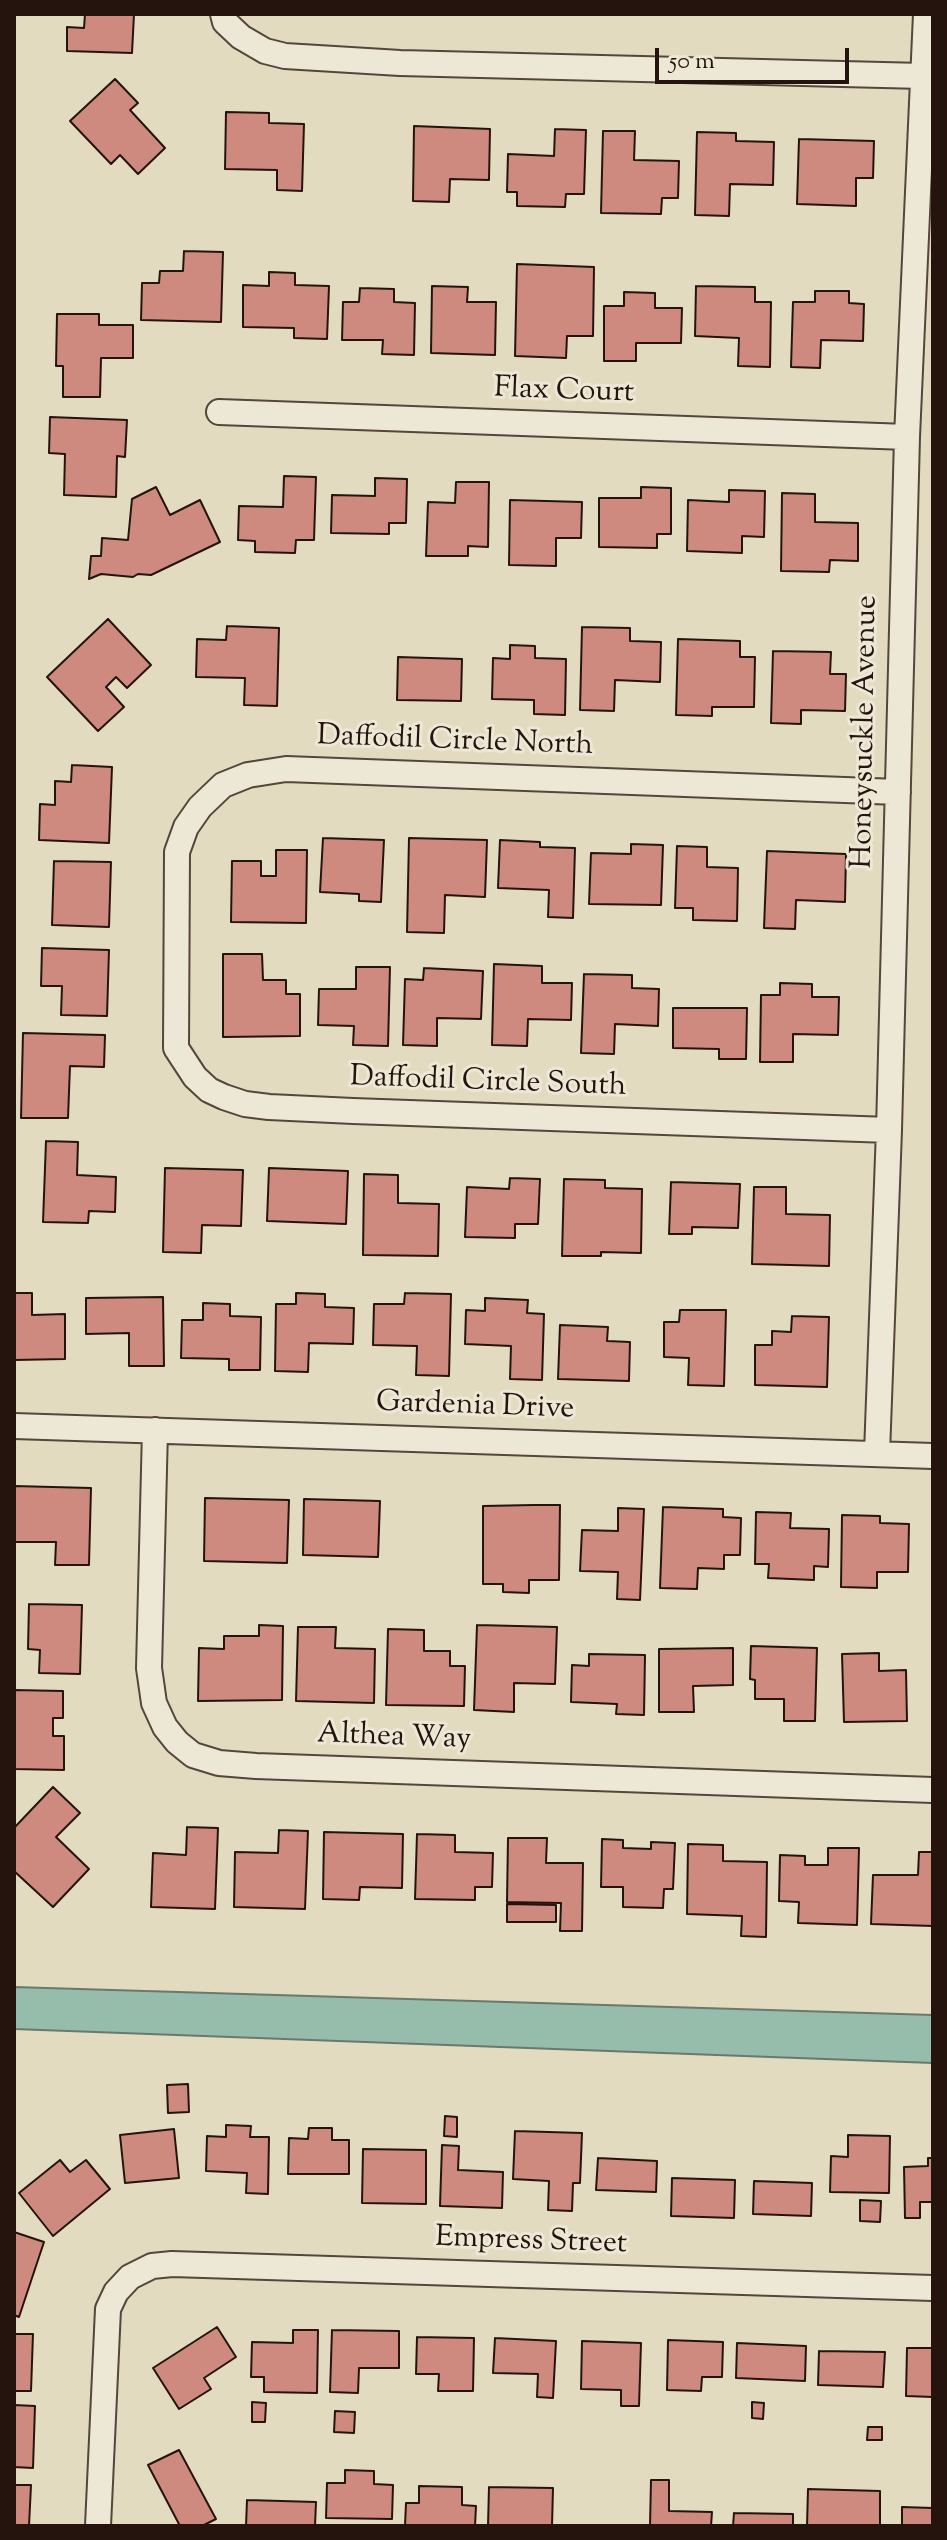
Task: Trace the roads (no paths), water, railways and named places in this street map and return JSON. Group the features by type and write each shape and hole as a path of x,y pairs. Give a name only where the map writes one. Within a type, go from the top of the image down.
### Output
{"street":[{"path":"223,14 225,22 241,37 265,51 285,56 923,76"},
{"name":"Honeysuckle Avenue","path":"877,1453 889,1130 907,437 926,14"},
{"name":"Flax Court","path":"219,412 907,437"},
{"name":"Daffodil Circle North","path":"175,981 177,852 186,827 200,807 223,785 248,775 286,769 898,792"},
{"name":"Daffodil Circle South","path":"175,981 176,1048 195,1077 209,1090 245,1104 353,1111 889,1130"},
{"name":"Gardenia Drive","path":"14,1426 933,1456"},
{"name":"Althea Way","path":"155,1430 149,1668 154,1703 165,1727 193,1755 219,1763 256,1766 933,1790"},
{"name":"Empress Street","path":"98,2526 108,2309 116,2292 130,2277 152,2266 172,2264 933,2288"}]}
